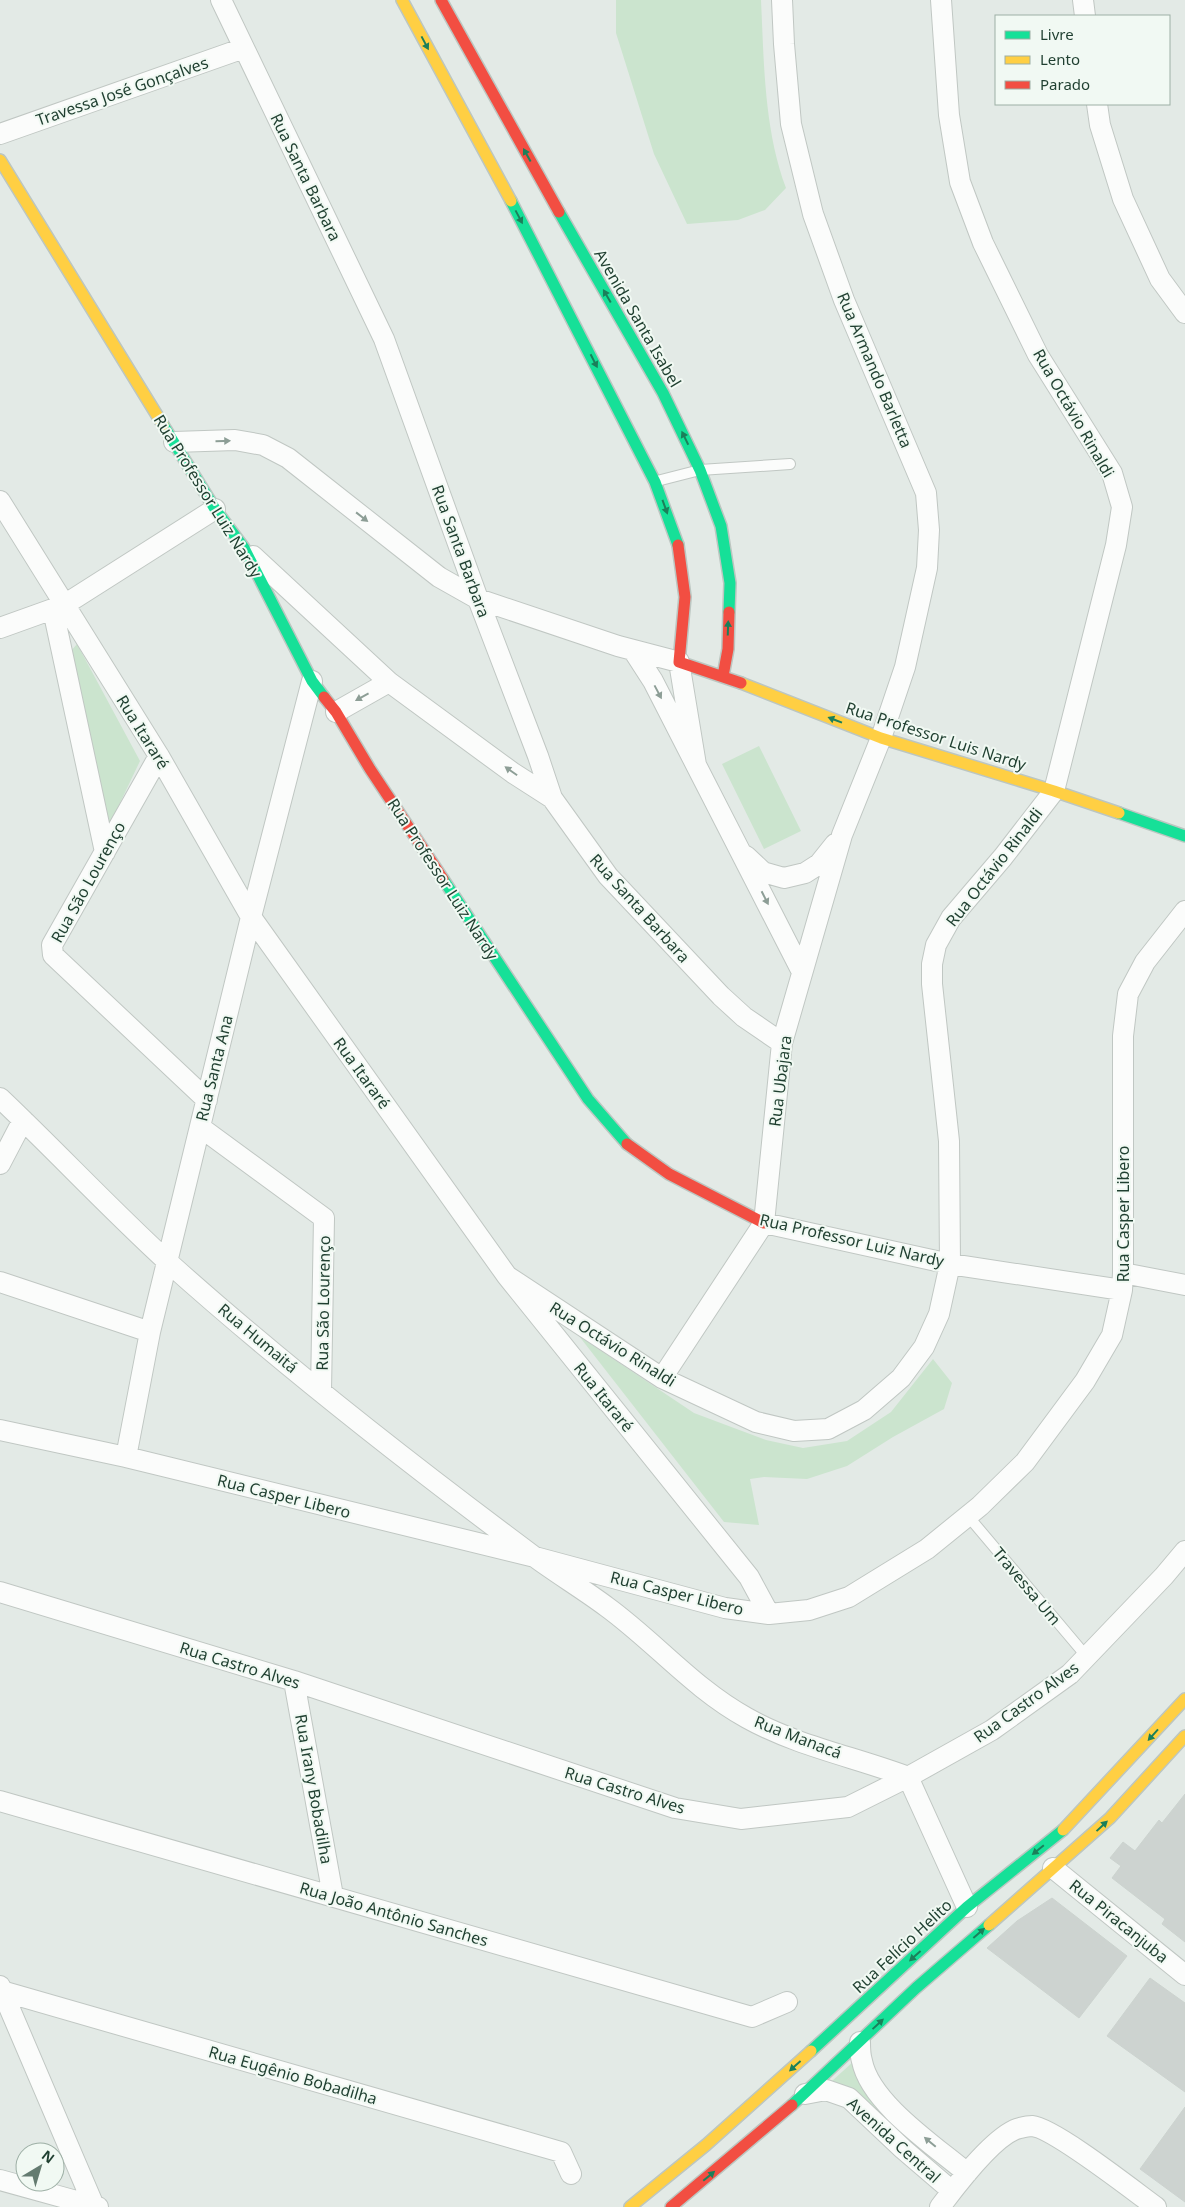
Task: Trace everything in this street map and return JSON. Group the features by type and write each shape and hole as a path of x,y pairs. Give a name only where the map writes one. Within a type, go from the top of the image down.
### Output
{"main road":[{"path":"402,0 539,252 655,482 678,545 685,597 679,662"},
{"name":"Avenida Santa Isabel","path":"441,0 573,237 663,393 700,470 721,526 730,584 728,649 723,676"},
{"name":"Rua Professor Luiz Nardy","path":"0,160 215,509 244,548 312,681 336,712 370,769 588,1099 629,1146 669,1174 764,1223"},
{"name":"Rua Professor Luis Nardy","path":"679,662 723,676 880,738 1054,791 1185,836"},
{"name":"Rua Felício Helito","path":"630,2207 706,2145 766,2092 967,1908 1070,1824 1185,1699"},
{"path":"671,2207 805,2094 916,1988 1110,1818 1185,1736"}],"street":[{"name":"Rua Santa Barbara","path":"221,0 384,339 552,798 608,876 721,996 744,1018 782,1043"},
{"name":"Rua Armando Barletta","path":"782,0 791,124 813,214 844,300 926,493 930,530 927,568 905,667 880,738"},
{"name":"Rua Octávio Rinaldi","path":"507,1276 662,1378 756,1422 794,1431 828,1429 864,1410 901,1378 924,1347 939,1314 950,1264 949,1142 932,984 932,964 936,945 951,918 1003,857 1054,791 1116,545 1122,507 1112,473 1038,355 983,243 960,182 949,115 940,0"},
{"path":"1083,0 1085,15"},
{"name":"Travessa José Gonçalves","path":"0,134 244,48"},
{"path":"1097,105 1100,125 1123,199 1160,279 1185,313"},
{"path":"174,442 235,440 263,446 288,458 439,577 478,599 633,650 679,662 696,765"},
{"name":"Rua Itararé","path":"0,501 58,607 159,756 251,917 507,1276 749,1577 769,1614"},
{"path":"0,628 58,607 215,509"},
{"path":"244,548 389,682 513,773 552,798"},
{"path":"58,607 106,852"},
{"path":"633,650 653,681 802,972"},
{"name":"Rua Santa Ana","path":"126,1457 150,1332 251,917 312,681"},
{"path":"336,712 389,682"},
{"name":"Rua Ubajara","path":"662,1378 764,1223 782,1043 842,835 880,738"},
{"name":"Rua São Lourenço","path":"159,756 52,945 53,955 207,1100"},
{"path":"741,851 763,872 784,878 805,873 820,864 842,835"},
{"name":"Rua Casper Libero","path":"0,1430 126,1457 535,1557 726,1608 769,1614 809,1610 849,1597 927,1549 968,1516 1025,1462 1084,1382 1112,1335 1123,1281 1123,1036 1128,994 1145,962 1185,911"},
{"name":"Rua Humaitá","path":"0,1098 168,1262 321,1391 431,1479 535,1557"},
{"path":"0,1164 23,1120"},
{"name":"Rua São Lourenço","path":"200,1127 324,1218 321,1391"},
{"name":"Rua Professor Luiz Nardy","path":"764,1223 950,1264 1123,1281 1185,1284"},
{"path":"0,1282 150,1332"},
{"name":"Rua Castro Alves","path":"0,1592 294,1681 675,1808 741,1819 848,1807 908,1777 992,1730 1070,1674 1164,1576 1185,1551"},
{"name":"Rua Manacá","path":"535,1557 610,1608 697,1684 746,1718 801,1742 908,1777"},
{"name":"Rua Irany Bobadilha","path":"294,1681 333,1896"},
{"path":"908,1777 967,1908"},
{"name":"Rua João Antônio Sanches","path":"0,1801 752,2017 787,2002"},
{"name":"Rua Piracanjuba","path":"1053,1868 1185,1975"},
{"path":"1,1989 96,2206"},
{"name":"Rua Eugênio Bobadilha","path":"1,1989 561,2152 571,2174"},
{"name":"Avenida Central","path":"860,2042 862,2062 870,2082 889,2108 967,2174"},
{"name":"Avenida Central","path":"805,2094 826,2090 849,2098 902,2150 946,2199"},
{"path":"946,2199 967,2174 1006,2134 1019,2128 1032,2126 1057,2137 1156,2207"},
{"path":"0,2180 96,2206"}],"lane":[{"path":"655,482 700,470 790,464"},
{"name":"Travessa Um","path":"968,1516 1087,1657"}],"green space":[{"path":"616,0 761,0 764,71 769,119 773,142 786,188 765,210 738,220 687,224 654,154 616,33"},
{"path":"77,644 140,761 108,828 71,651"},
{"path":"759,746 801,831 764,849 722,764"},
{"path":"579,1336 694,1413 766,1440 803,1448 847,1441 891,1412 933,1359 952,1383 944,1409 893,1437 847,1466 807,1479 764,1477 750,1479 759,1525 724,1522"},
{"path":"854,2061 927,2152 927,2157 925,2158 852,2089 832,2081"}],"building":[{"path":"1185,1794 1185,1942 1162,1924 1165,1919 1112,1878 1121,1866 1110,1858 1123,1842 1135,1851 1159,1820 1162,1823"},
{"path":"1052,1898 1127,1956 1079,2018 987,1948 1017,1921"},
{"path":"1150,1978 1185,2003 1185,2092 1107,2036"},
{"path":"1185,2107 1185,2202 1140,2169"}],"traffic: fast":[{"path":"511,201 655,482 678,545"},
{"path":"559,212 663,393 700,470 721,526 730,583 729,612"},
{"path":"163,425 215,509 244,548 312,681 324,697"},
{"path":"1119,813 1185,836"},
{"path":"443,879 588,1099 627,1144"},
{"path":"811,2051 967,1907 1063,1830"},
{"path":"792,2105 916,1988 989,1925"}],"traffic: slow":[{"path":"402,0 511,201"},
{"path":"0,160 163,425"},
{"path":"741,683 881,738 1119,813"},
{"path":"1063,1830 1185,1699"},
{"path":"989,1925 1110,1818 1185,1736"},
{"path":"630,2207 706,2145 811,2051"}],"traffic: jam":[{"path":"441,0 559,212"},
{"path":"678,545 685,597 679,662 741,683"},
{"path":"723,676 728,649 729,612"},
{"path":"324,697 336,712 370,769 443,879"},
{"path":"627,1144 669,1174 764,1223"},
{"path":"671,2207 792,2105"}]}
